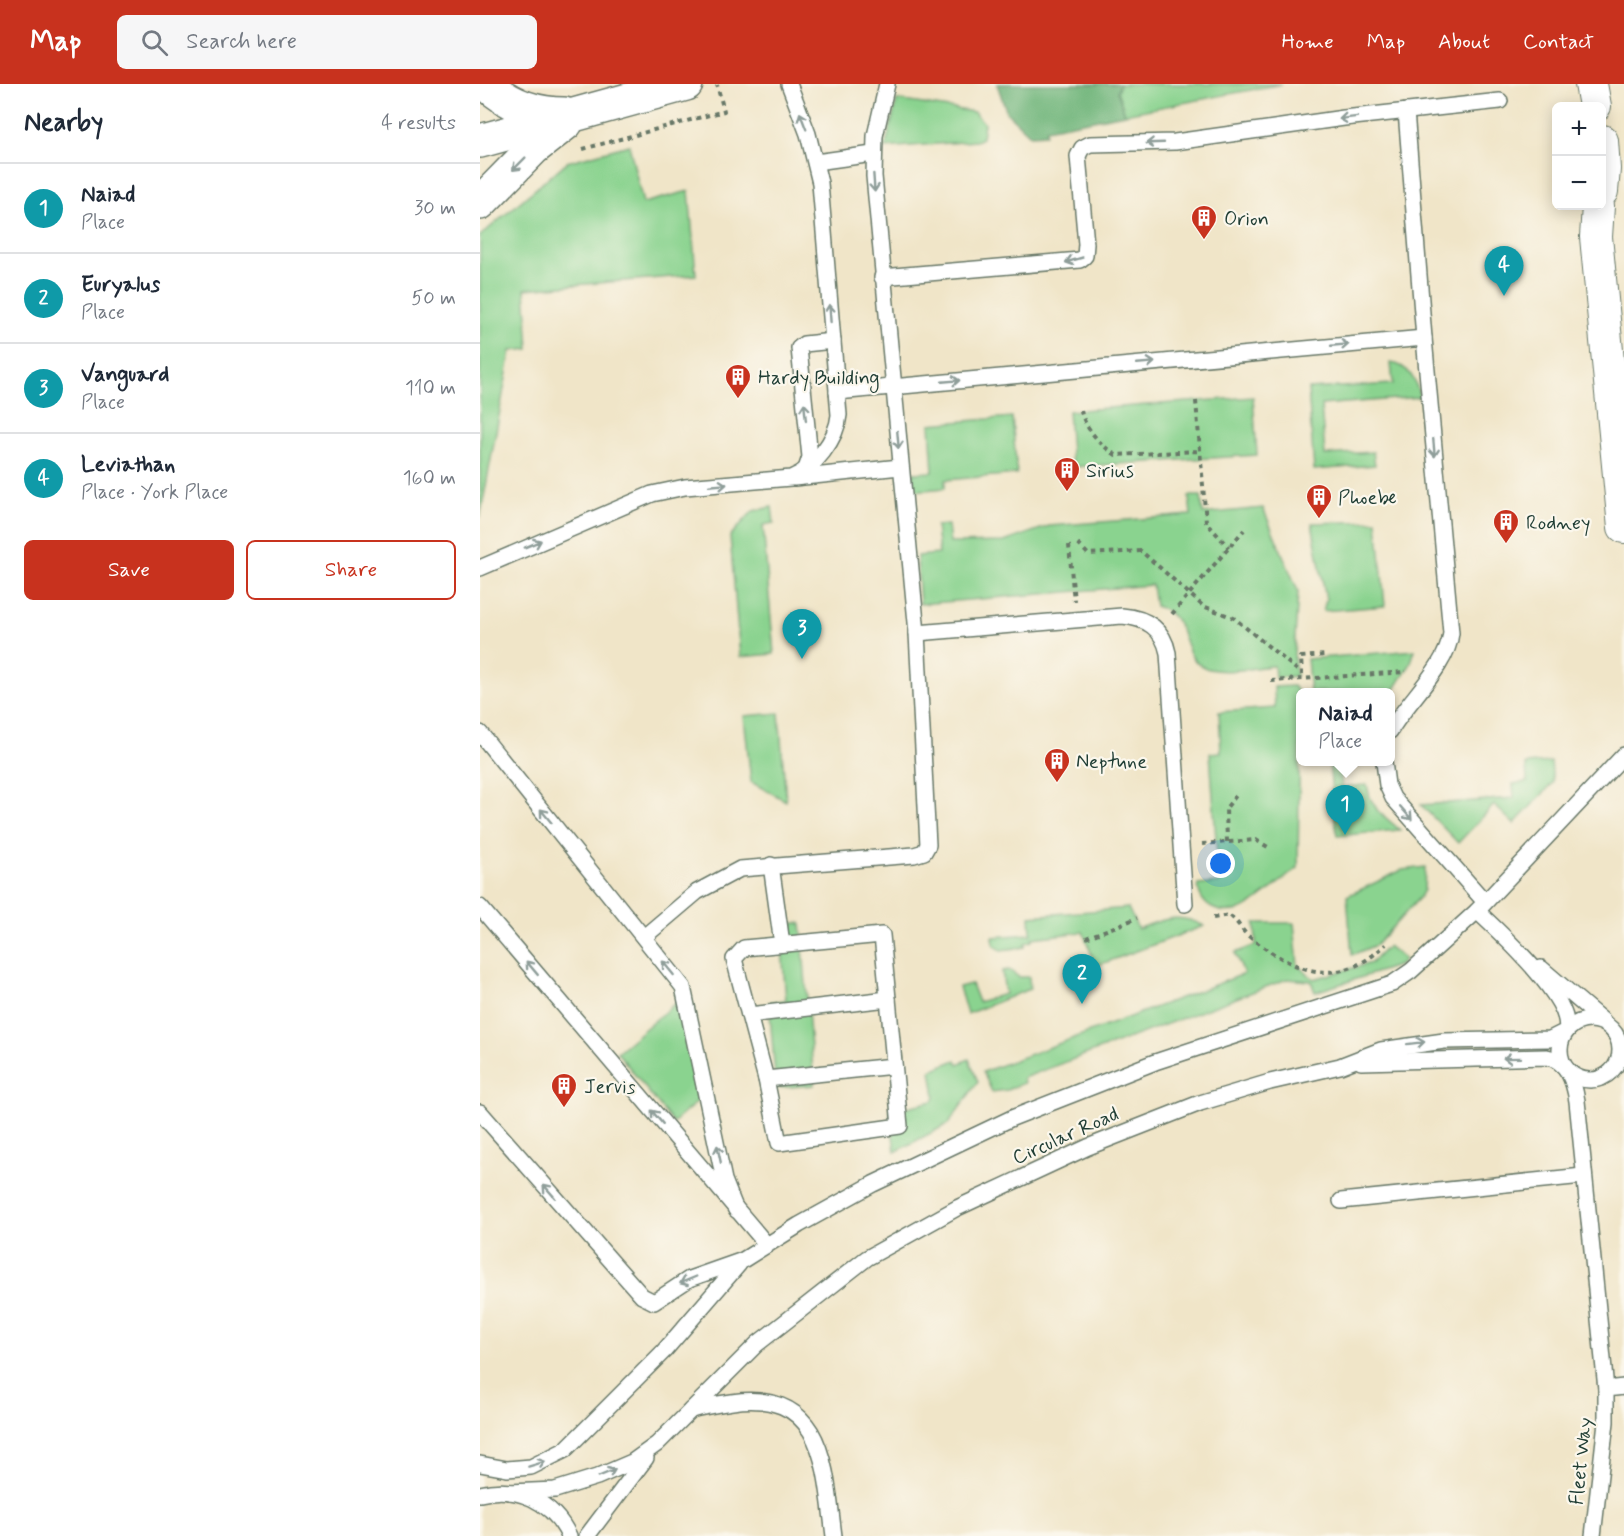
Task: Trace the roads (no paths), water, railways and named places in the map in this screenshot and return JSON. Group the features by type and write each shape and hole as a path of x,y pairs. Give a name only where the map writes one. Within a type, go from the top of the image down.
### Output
{"street":[{"path":"487,84 505,98 524,108 543,113 581,115"},
{"path":"480,141 581,115 685,84"},
{"path":"1591,84 1594,102"},
{"path":"480,202 550,134 581,115"},
{"path":"1598,210 1596,237 1624,527"}],"lane":[{"path":"782,479 797,475 806,469 826,446 838,426 821,189 816,162 789,84"},
{"path":"644,937 683,902 716,880 740,869 914,855 927,849 929,833 917,633 882,278 873,154 887,84"},
{"path":"882,278 1080,260 1085,256 1086,244 1078,156 1082,147 1090,144 1163,143 1500,101"},
{"path":"1395,724 1441,660 1449,645 1451,633 1406,111"},
{"path":"816,162 873,154"},
{"path":"837,392 1424,338"},
{"path":"806,469 810,453 799,348 804,344 833,341"},
{"path":"480,568 652,494 685,488 900,467"},
{"path":"917,633 1114,616 1136,618 1154,626 1163,639 1169,668 1185,904"},
{"path":"480,733 679,981 684,993 724,1180 736,1210"},
{"path":"480,1112 647,1300 654,1302 689,1279 743,1260 873,1184 1035,1108 1164,1059 1386,988 1411,971 1481,906 1624,754"},
{"path":"1385,766 1387,785 1393,798 1553,994 1565,1018 1566,1031 1560,1048 1575,1092 1581,1156"},
{"path":"771,865 782,944"},
{"path":"480,907 767,1245"},
{"path":"882,935 900,1126 779,1143 766,1079 734,959 744,948 782,944 882,935"},
{"path":"1520,952 1615,1032 1618,1040 1619,1058 1614,1068 1591,1084 1586,1093 1581,1156"},
{"path":"749,1015 888,999"},
{"path":"1566,1031 1586,1020 1615,1032"},
{"name":"Circular Road","path":"657,1444 739,1360 837,1279 881,1250 1016,1179 1149,1121 1270,1082 1340,1066 1401,1045 1444,1041 1550,1039 1566,1031"},
{"path":"1340,1066 1374,1061 1547,1057 1558,1061 1585,1079 1624,1072"},
{"path":"766,1079 894,1065"},
{"name":"Fleet Way","path":"1581,1156 1606,1389 1606,1422 1593,1536"},
{"path":"1341,1201 1583,1176"},
{"path":"480,1464 507,1469 531,1467 565,1450 664,1351 743,1260"},
{"path":"1606,1389 1624,1387"},
{"path":"686,1414 698,1408 753,1400 773,1402 791,1412 804,1423 820,1451 834,1536"},
{"path":"480,1494 544,1491 580,1483 632,1462 657,1444"},
{"path":"586,1536 657,1444"},
{"path":"480,1488 528,1496 544,1505 558,1519 569,1536"}],"place":[{"name":"Orion","path":"1204,241"},
{"name":"Leviathan","path":"1504,296"},
{"name":"Hardy Building","path":"738,400"},
{"name":"Sirius","path":"1067,493"},
{"name":"Phoebe","path":"1319,520"},
{"name":"Rodney","path":"1506,545"},
{"name":"Vanguard","path":"802,659"},
{"name":"Neptune","path":"1057,784"},
{"name":"Naiad","path":"1345,835"},
{"name":"Euryalus","path":"1082,1004"},
{"name":"Jervis","path":"564,1109"}]}
